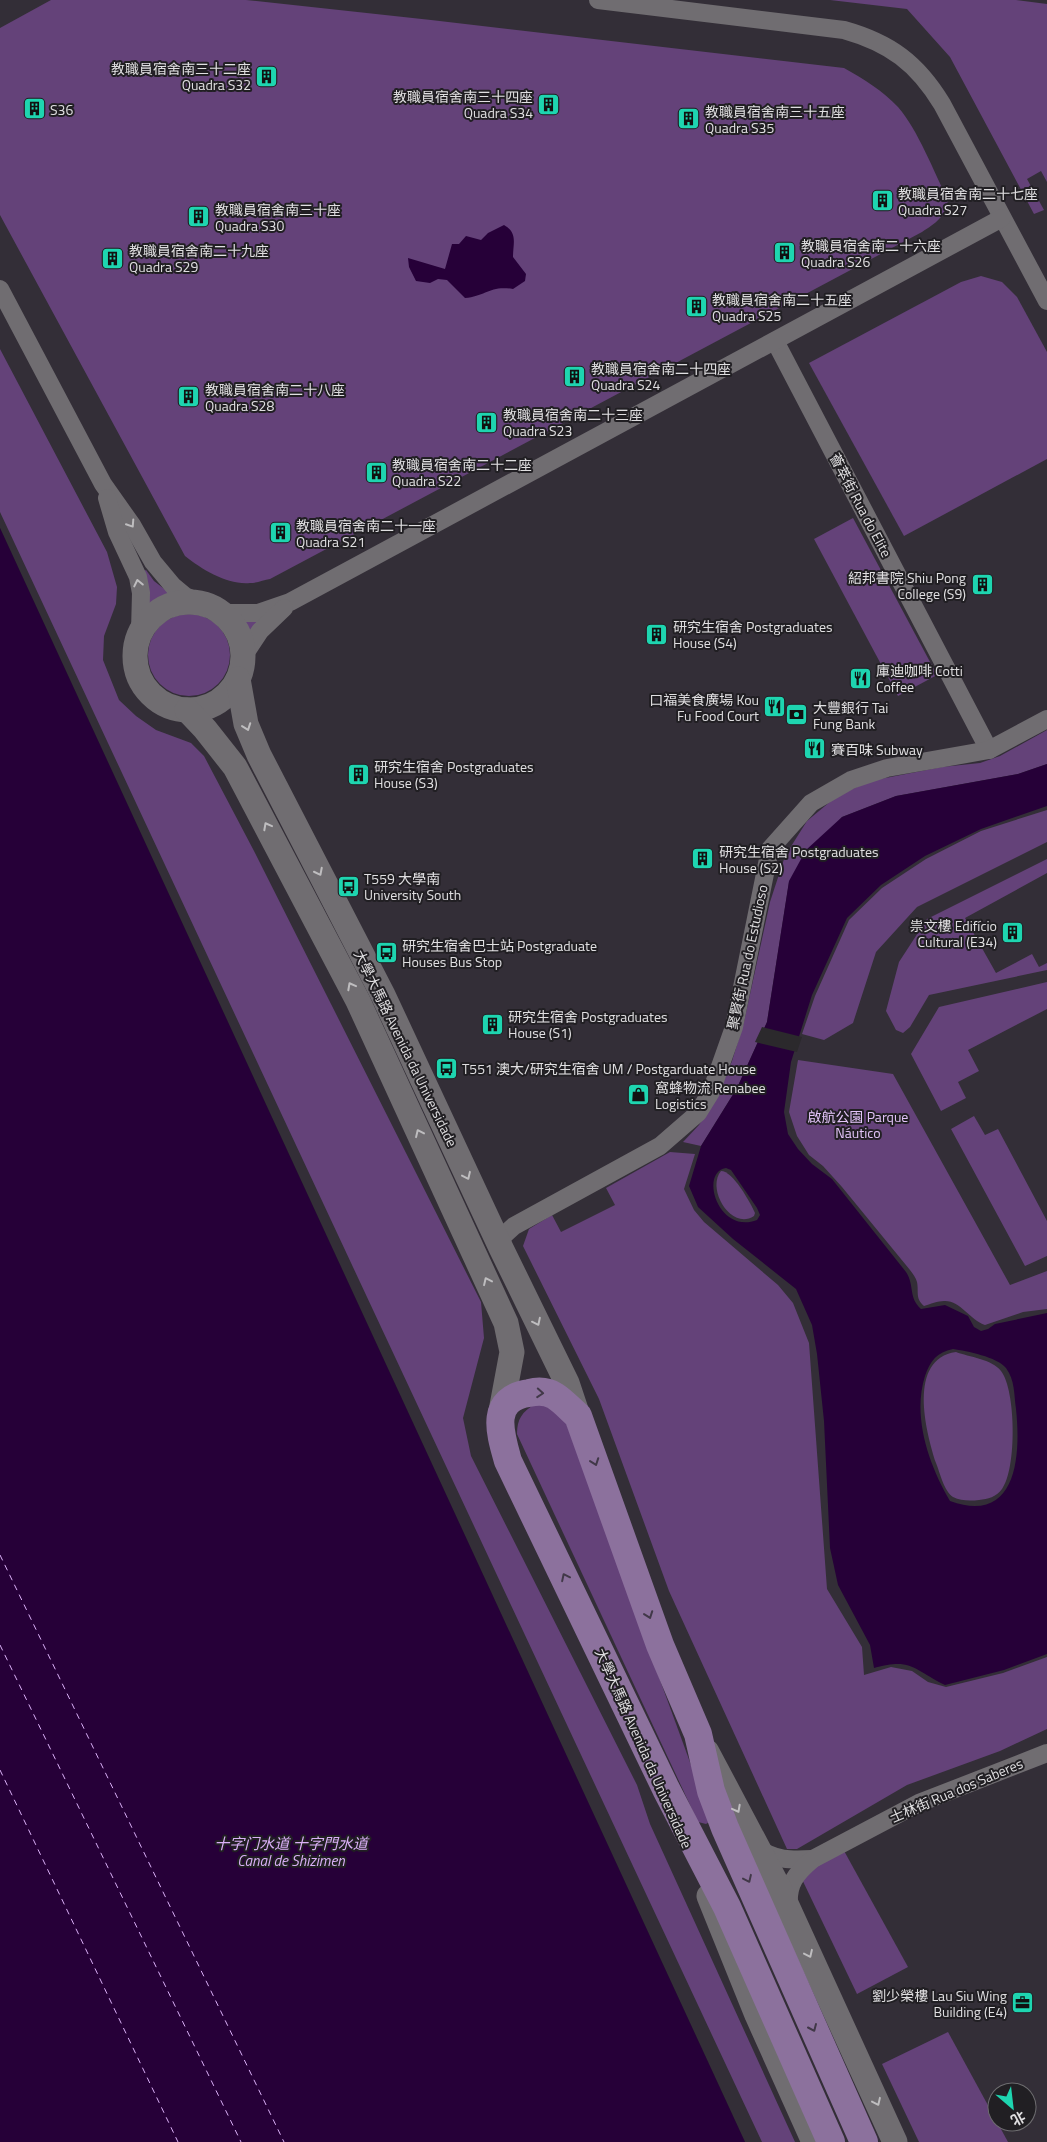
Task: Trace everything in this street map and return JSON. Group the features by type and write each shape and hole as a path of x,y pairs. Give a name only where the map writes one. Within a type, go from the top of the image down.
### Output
{"main road":[{"path":"188,601 200,602 212,606 223,613 236,628 240,637 241,668 232,688 217,702 208,707 187,710 172,708 158,701 146,690 138,677 134,662 135,646 140,631 155,613 165,606 188,601"},
{"name":"大學大馬路 Avenida da Universidade","path":"241,668 246,724 259,755 383,995 501,1248 567,1383 660,1645 698,1734 790,1913 895,2142"},
{"name":"大學大馬路 Avenida da Universidade","path":"187,710 205,728 236,767 358,1001 506,1323 512,1352 499,1430 508,1461 666,1789 730,1950 814,2142"},
{"name":"大學大馬路 Avenida da Universidade","path":"501,1412 512,1399 521,1394 538,1391 555,1396 578,1416"},
{"path":"698,1734 711,1791 728,1835 864,2142"},
{"path":"666,1789 727,1907 831,2142"}],"street":[{"path":"598,0 822,26 865,36 884,44 901,55 917,69 931,86 1047,301"},
{"path":"223,613 258,613 290,602 1002,218"},
{"path":"0,289 103,484 132,525 153,562 164,577 185,596 200,602"},
{"name":"薈萃街 Rua do Elite","path":"775,341 989,750"},
{"path":"103,484 117,532 138,577 140,631"},
{"path":"241,668 260,631 290,602"},
{"name":"聚賢街 Rua do Estudioso","path":"531,1215 632,1163 660,1146 698,1113 711,1092 734,1027 770,849 811,803 851,780 887,768 989,750 1047,719"},
{"path":"483,1210 494,1220 507,1223 517,1216 531,1215"},
{"path":"501,1248 503,1236 531,1215"},
{"name":"士林街 Rua dos Saberes","path":"813,1859 919,1803 1047,1753"},
{"path":"757,1847 766,1854 776,1858 813,1859"},
{"path":"790,1913 789,1890 800,1870 813,1859"}],"shaded area":[{"path":"0,0 1047,0 1047,2142 745,2142 0,528"}],"green space":[{"path":"51,0 246,0 844,68 859,76 886,96 905,116 919,139 948,200 947,206 939,219 922,232 270,579 253,583 233,582 216,576 185,556 0,215 0,28"},
{"path":"830,0 1016,0 1047,4 1047,182 1041,171 1027,179 1044,210 1034,214 950,57 907,9"},
{"path":"981,276 1002,282 1017,297 1047,352 1047,459 904,536 809,363 961,282"},
{"path":"0,349 107,552 117,587 116,604 104,636 103,660 119,700 136,716 156,730 191,743 204,756 254,851 481,1302 484,1338 463,1418 471,1456 637,1785 650,1824 795,2142 762,2142 0,512"},
{"path":"853,518 937,675 898,696 814,539"},
{"path":"146,570 154,581 172,597 148,607 142,572"},
{"path":"189,614 205,618 218,626 226,639 230,655 226,671 218,684 205,692 189,696 173,692 160,684 152,671 148,655 152,639 160,626 173,618"},
{"path":"265,616 246,640 236,620"},
{"path":"1047,730 1047,764 1018,774 896,796 842,817 789,882 767,1022 737,1088 701,1146 683,1142 699,1125 719,1093 732,1061 744,1022 770,902 785,856 807,821 837,796 870,781 942,767 980,763 1000,756"},
{"path":"1047,810 1047,842 917,907 876,952 853,1023 824,1040 802,1034 815,996 849,920 882,888 926,859 981,831"},
{"path":"1047,859 1047,873 965,918 996,973 1032,954 1039,967 1047,963 1047,970 929,995 910,1027 903,1033 896,1030 886,1011 899,962 927,919"},
{"path":"1047,982 1047,1009 968,1050 979,1071 958,1082 966,1098 941,1111 911,1054 939,1007"},
{"name":"啟航公園 Parque Náutico","path":"798,1060 893,1074 1010,1285 1047,1271 1047,1309 1023,1312 985,1325 950,1302 944,1301 924,1306 921,1303 918,1298 917,1282 911,1272 842,1187 823,1166 809,1155 797,1136 789,1112"},
{"path":"974,1116 985,1135 998,1129 1047,1221 1047,1256 1025,1266 951,1129"},
{"path":"670,1152 695,1154 684,1189 694,1210 704,1222 778,1285 793,1303 809,1343 827,1589 862,1647 864,1675 891,1667 912,1671 928,1682 946,1687 1003,1673 1047,1657 1047,1729 1000,1751 907,1785 797,1849 787,1849 669,1591 599,1399 523,1246 529,1229 552,1215 561,1232 615,1205 606,1188"},
{"path":"721,1171 726,1172 736,1181 755,1213 754,1216 745,1219 737,1218 723,1206 717,1188 717,1179"},
{"path":"956,1352 986,1361 997,1367 1006,1381 1010,1395 1013,1430 1007,1479 1000,1492 986,1499 962,1500 950,1494 941,1477 928,1434 924,1398 926,1382 931,1368 941,1358"},
{"path":"535,1404 545,1404 564,1417 710,1817 709,1822 706,1824 698,1822 517,1434 521,1416"},
{"path":"843,1849 908,1967 857,1994 799,1873"},
{"path":"948,2032 987,2104 987,2132 1003,2132 1008,2142 919,2142 882,2064"}],"water":[{"path":"504,225 513,235 513,257 526,274 525,281 513,289 499,288 465,298 447,280 438,279 430,283 416,281 409,267 408,258 445,269 452,244 459,244 466,236 481,240 488,233"},
{"name":"十字门水道 十字門水道 Canal de Shizimen","path":"0,528 77,695 745,2142 0,2142"},
{"path":"1047,764 1047,806 981,829 925,856 881,885 847,918 812,995 791,1062 784,1112 788,1134 798,1149 812,1164 832,1179 906,1272 909,1277 914,1300 921,1309 945,1305 968,1316 974,1327 981,1331 995,1324 1047,1313 1047,1654 1004,1670 945,1685 919,1670 905,1665 897,1664 874,1668 870,1645 838,1585 830,1548 824,1421 812,1325 796,1289 733,1239 698,1207 689,1186 701,1146 737,1088 767,1022 789,881 806,850 842,817 896,796 1018,774","holes":["726,1168 731,1170 757,1208 760,1215 757,1220 743,1222 732,1219 723,1211 717,1201 714,1180 718,1172","953,1349 974,1353 1002,1364 1009,1373 1013,1383 1017,1427 1015,1465 1010,1482 1002,1495 989,1503 972,1506 950,1501 935,1472 925,1440 920,1408 925,1376 929,1366 938,1355"]}],"pier":[{"path":"762,1027 802,1037 797,1052 755,1042"}],"ferry route":[{"path":"0,1555 284,2142"},
{"path":"0,1645 241,2142"},
{"path":"0,1770 178,2142"}],"place":[{"name":"教職員宿舍南三十二座 Quadra S32","path":"267,76"},
{"name":"教職員宿舍南三十四座 Quadra S34","path":"549,104"},
{"name":"S36","path":"34,109"},
{"name":"教職員宿舍南三十五座 Quadra S35","path":"689,119"},
{"name":"教職員宿舍南二十七座 Quadra S27","path":"882,201"},
{"name":"教職員宿舍南三十座 Quadra S30","path":"199,217"},
{"name":"教職員宿舍南二十六座 Quadra S26","path":"785,253"},
{"name":"教職員宿舍南二十九座 Quadra S29","path":"113,258"},
{"name":"教職員宿舍南二十五座 Quadra S25","path":"696,307"},
{"name":"教職員宿舍南二十四座 Quadra S24","path":"575,376"},
{"name":"教職員宿舍南二十八座 Quadra S28","path":"189,397"},
{"name":"教職員宿舍南二十三座 Quadra S23","path":"487,422"},
{"name":"教職員宿舍南二十二座 Quadra S22","path":"376,472"},
{"name":"教職員宿舍南二十一座 Quadra S21","path":"280,533"},
{"name":"紹邦書院 Shiu Pong College (S9)","path":"982,585"},
{"name":"研究生宿舍 Postgraduates House (S4)","path":"657,634"},
{"name":"庫迪咖啡 Cotti Coffee","path":"860,678"},
{"name":"口福美食廣場 Kou Fu Food Court","path":"775,707"},
{"name":"大豐銀行 Tai Fung Bank","path":"797,715"},
{"name":"賽百味 Subway","path":"815,749"},
{"name":"研究生宿舍 Postgraduates House (S3)","path":"358,774"},
{"name":"研究生宿舍 Postgraduates House (S2)","path":"703,859"},
{"name":"T559 大學南 University South","path":"348,886"},
{"name":"祟文樓 Edifício Cultural (E34)","path":"1013,933"},
{"name":"研究生宿舍巴士站 Postgraduate Houses Bus Stop","path":"386,953"},
{"name":"研究生宿舍 Postgraduates House (S1)","path":"492,1024"},
{"name":"T551 澳大/研究生宿舍 UM / Postgarduate House","path":"446,1068"},
{"name":"窩蜂物流 Renabee Logistics","path":"639,1095"},
{"name":"劉少榮樓 Lau Siu Wing Building (E4)","path":"1023,2003"}]}
